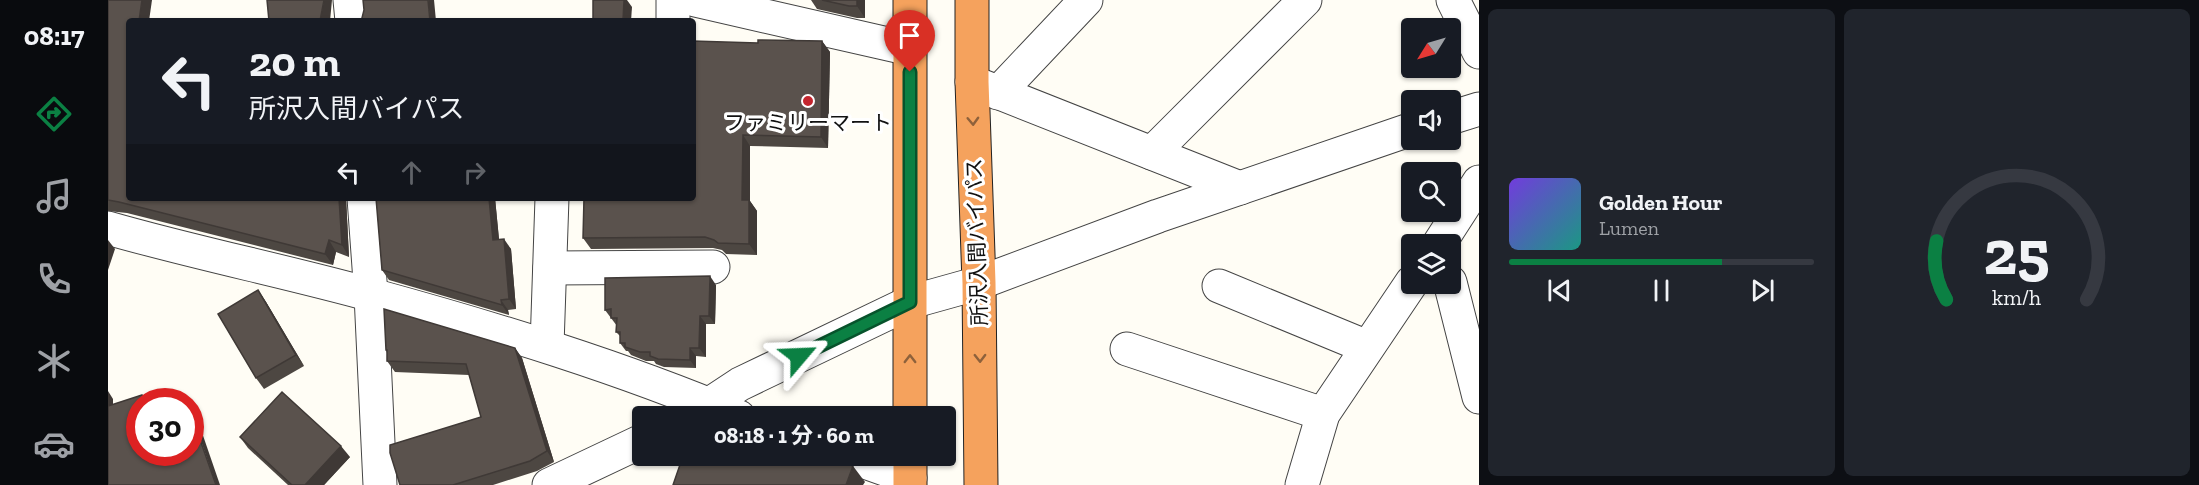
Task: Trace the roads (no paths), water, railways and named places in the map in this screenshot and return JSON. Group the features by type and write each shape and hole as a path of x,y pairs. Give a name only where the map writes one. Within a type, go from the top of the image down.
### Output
{"highway":[{"path":"910,0 910,406"},
{"name":"所沢入間バイパス","path":"972,0 985,88 979,283 981,485"}],"street":[{"path":"350,0 352,18"},
{"path":"673,0 673,18"},
{"path":"695,0 910,50"},
{"path":"1086,0 985,88 1240,188"},
{"path":"1152,153 1305,0"},
{"path":"1454,0 1479,52"},
{"path":"1461,115 1479,109"},
{"path":"720,406 740,384 910,302 979,283 1240,188 1401,133"},
{"path":"1445,234 1479,182"},
{"path":"364,201 380,485"},
{"path":"547,346 552,201"},
{"path":"108,228 371,295 547,346 696,406"},
{"path":"550,268 712,267"},
{"path":"1219,286 1367,347"},
{"path":"1302,485 1323,414 1404,294"},
{"path":"1453,294 1479,397"},
{"path":"1127,349 1323,414"},
{"path":"549,485 632,446"},
{"path":"884,466 910,473"}],"place":[{"name":"ファミリーマート","path":"808,101"}]}
